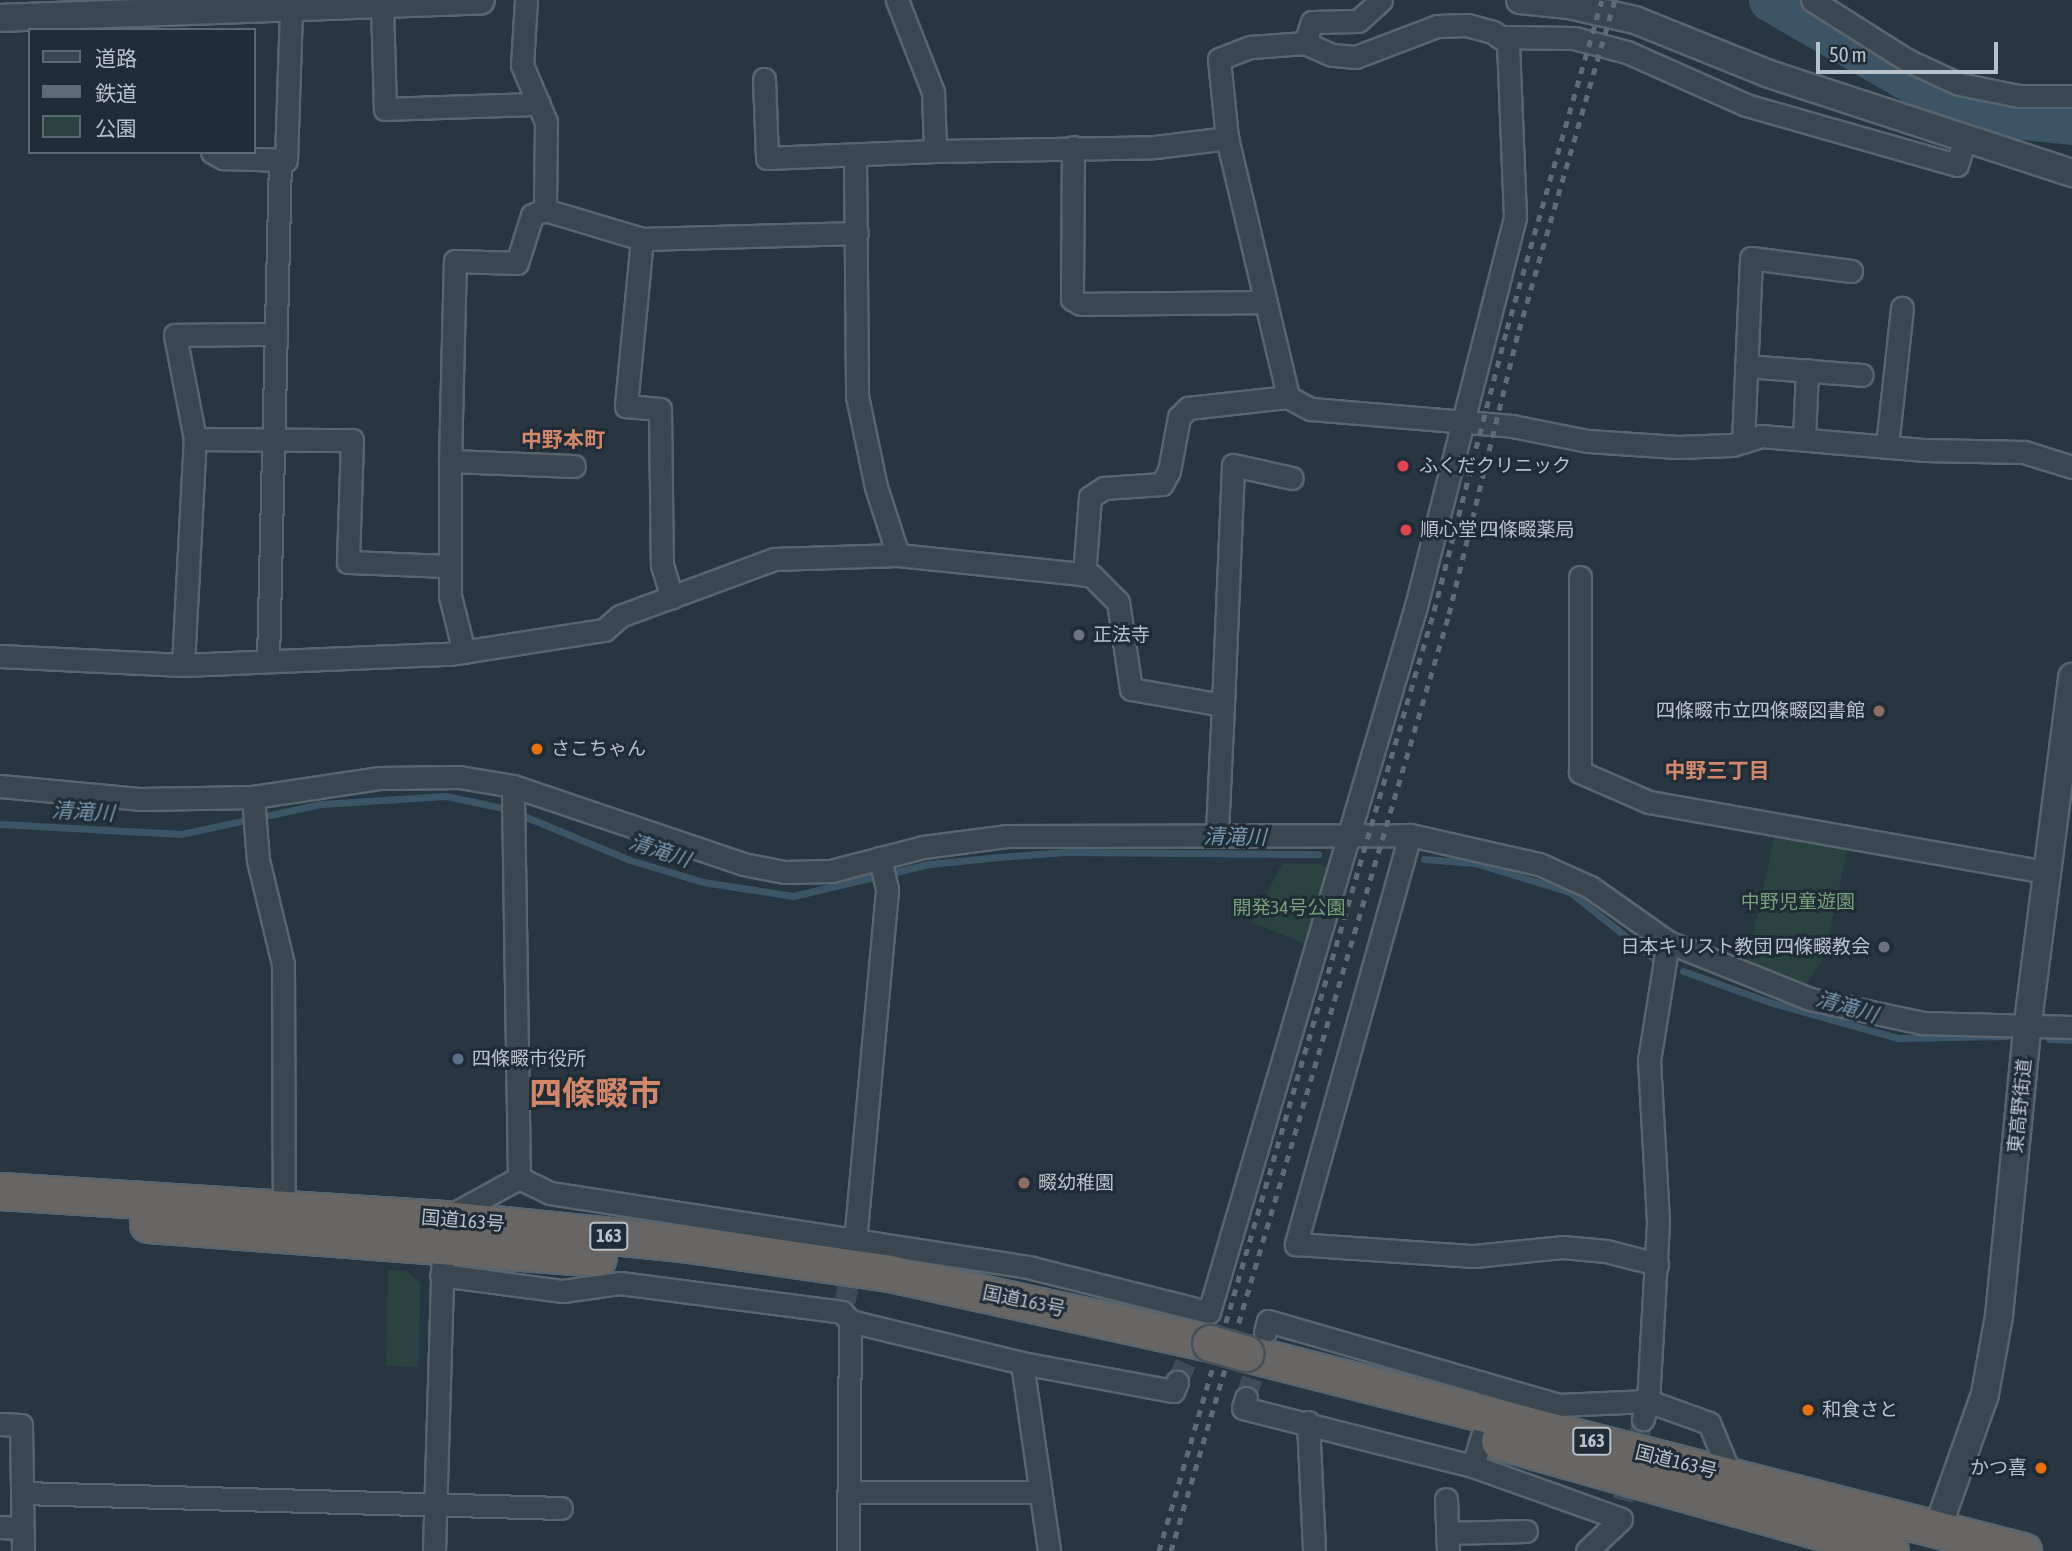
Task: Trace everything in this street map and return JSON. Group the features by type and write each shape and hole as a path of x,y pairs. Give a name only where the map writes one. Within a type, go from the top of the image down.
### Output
{"highway":[{"name":"国道163号","path":"0,1191 284,1208 442,1247"},
{"name":"国道163号","path":"0,1213 442,1247 787,1278 1014,1319 1201,1344 1477,1451 1889,1551"},
{"name":"国道163号","path":"1249,1364 1731,1476 1931,1539 2024,1551"}],"street":[{"path":"0,18 481,0"},
{"path":"526,0 522,65 546,122 545,210"},
{"path":"897,0 933,92 935,151"},
{"path":"1305,43 1312,22 1358,21 1381,0"},
{"path":"1520,0 1569,5 1635,20 1769,74 1964,141 2072,173"},
{"path":"1812,0 1907,60 1959,84 2019,96 2072,96"},
{"path":"382,4 385,109 539,104"},
{"path":"216,154 223,158 286,160 291,8"},
{"path":"442,1247 563,1291 620,1283 846,1312 1022,1363 1173,1391 1201,1344 1350,835 1416,606 1460,421 1515,217 1508,43 1499,37 1467,25 1437,26 1356,57 1332,55 1305,43 1251,47 1219,59 1227,138 1287,397"},
{"path":"1499,37 1574,38 1627,52 1746,105 1957,165 1964,141"},
{"path":"764,79 767,158 1073,147 1155,147 1227,138"},
{"path":"1073,147 1072,299 1081,304 1265,302"},
{"path":"855,156 857,396 876,487 898,555"},
{"path":"268,661 280,159"},
{"path":"464,652 450,596 448,566 455,261 517,263 532,215 545,210 642,239 857,233"},
{"path":"642,239 626,406 660,409 662,565 672,597"},
{"path":"1743,442 1751,258 1851,271"},
{"path":"1887,446 1902,308"},
{"path":"183,664 195,439 175,335 275,334"},
{"path":"1746,366 1862,374"},
{"path":"1804,439 1807,370"},
{"path":"1084,575 1090,497 1122,485 1163,484 1169,471 1179,417 1188,408 1287,397 1311,409 1512,426 1588,441 1677,447 1743,442 1761,436 2024,453 2072,467"},
{"path":"195,439 352,440 348,562 448,566"},
{"path":"450,461 574,466"},
{"path":"1217,834 1234,466 1292,478"},
{"path":"0,656 183,664 464,652 604,630 620,616 774,559 898,555 1091,575 1118,601 1131,689 1223,705"},
{"path":"1580,577 1580,772 1649,802 2046,872"},
{"name":"東高野街道","path":"1931,1539 1987,1381 1999,1316 2028,1023 2072,677"},
{"path":"0,786 141,799 253,800 379,778 458,777 743,864 784,872 883,873 923,847 1006,836 1410,835 1539,864 1590,887 1668,942 1738,973 1871,1015 1923,1023 2028,1023 2072,1027"},
{"path":"434,1551 442,1247 519,1178 513,792"},
{"path":"253,800 258,860 283,964 284,1208"},
{"path":"1410,835 1296,1244 1474,1256 1562,1247 1606,1251 1657,1264"},
{"path":"855,1248 883,873"},
{"path":"1645,1410 1657,1264 1649,1060 1668,942"},
{"path":"519,1178 550,1193 855,1248 1032,1268 1201,1344"},
{"path":"846,1312 850,1492 848,1551"},
{"path":"1587,1551 1622,1509 1477,1451 1243,1408 1249,1364 1268,1321 1559,1405 1645,1410 1709,1423 1731,1476"},
{"path":"1022,1363 1049,1551"},
{"path":"1308,1422 1314,1551"},
{"path":"0,1424 21,1425 23,1551"},
{"path":"850,1492 1040,1492"},
{"path":"22,1493 561,1508"},
{"path":"1446,1500 1447,1542 1526,1531"},
{"path":"0,1527 23,1528"}],"green space":[{"name":"中野児童遊園","path":"1775,834 1848,848 1824,957 1806,984 1746,967"},
{"name":"開発34号公園","path":"1282,864 1321,864 1330,869 1305,944 1252,922"},
{"path":"388,1270 406,1271 420,1283 419,1367 386,1366"}],"waterway":[{"path":"1771,0 1920,86 1992,115 2072,123"},
{"name":"清滝川","path":"0,824 181,834 321,804 446,796 507,809 630,860 703,882 793,896 929,864 999,857 1066,852 1318,854"},
{"name":"清滝川","path":"1424,859 1475,863 1570,892 1653,958"},
{"name":"清滝川","path":"1683,971 1769,1002 1898,1038 2007,1036"},
{"name":"清滝川","path":"2049,1039 2072,1040"}],"tunnel":[{"path":"845,1302 853,1259"},
{"path":"1177,1382 1201,1330"},
{"path":"1246,1398 1261,1347"},
{"path":"1623,1500 1643,1419"}],"railway":[{"path":"1159,1551 1434,611 1507,329 1602,0"},
{"path":"1171,1551 1449,614 1519,330 1615,0"}],"place":[{"name":"ふくだクリニック","path":"1403,466"},
{"name":"順心堂 四條畷薬局","path":"1406,530"},
{"name":"正法寺","path":"1079,635"},
{"name":"四條畷市立四條畷図書館","path":"1879,711"},
{"name":"さこちゃん","path":"537,749"},
{"name":"日本キリスト教団 四條畷教会","path":"1884,947"},
{"name":"四條畷市役所","path":"458,1059"},
{"name":"畷幼稚園","path":"1024,1183"},
{"name":"和食さと","path":"1808,1410"},
{"name":"かつ喜","path":"2041,1468"}],"district":[{"name":"中野本町","path":"563,439"},
{"name":"中野三丁目","path":"1717,770"},
{"name":"四條畷市","path":"595,1094"}]}
